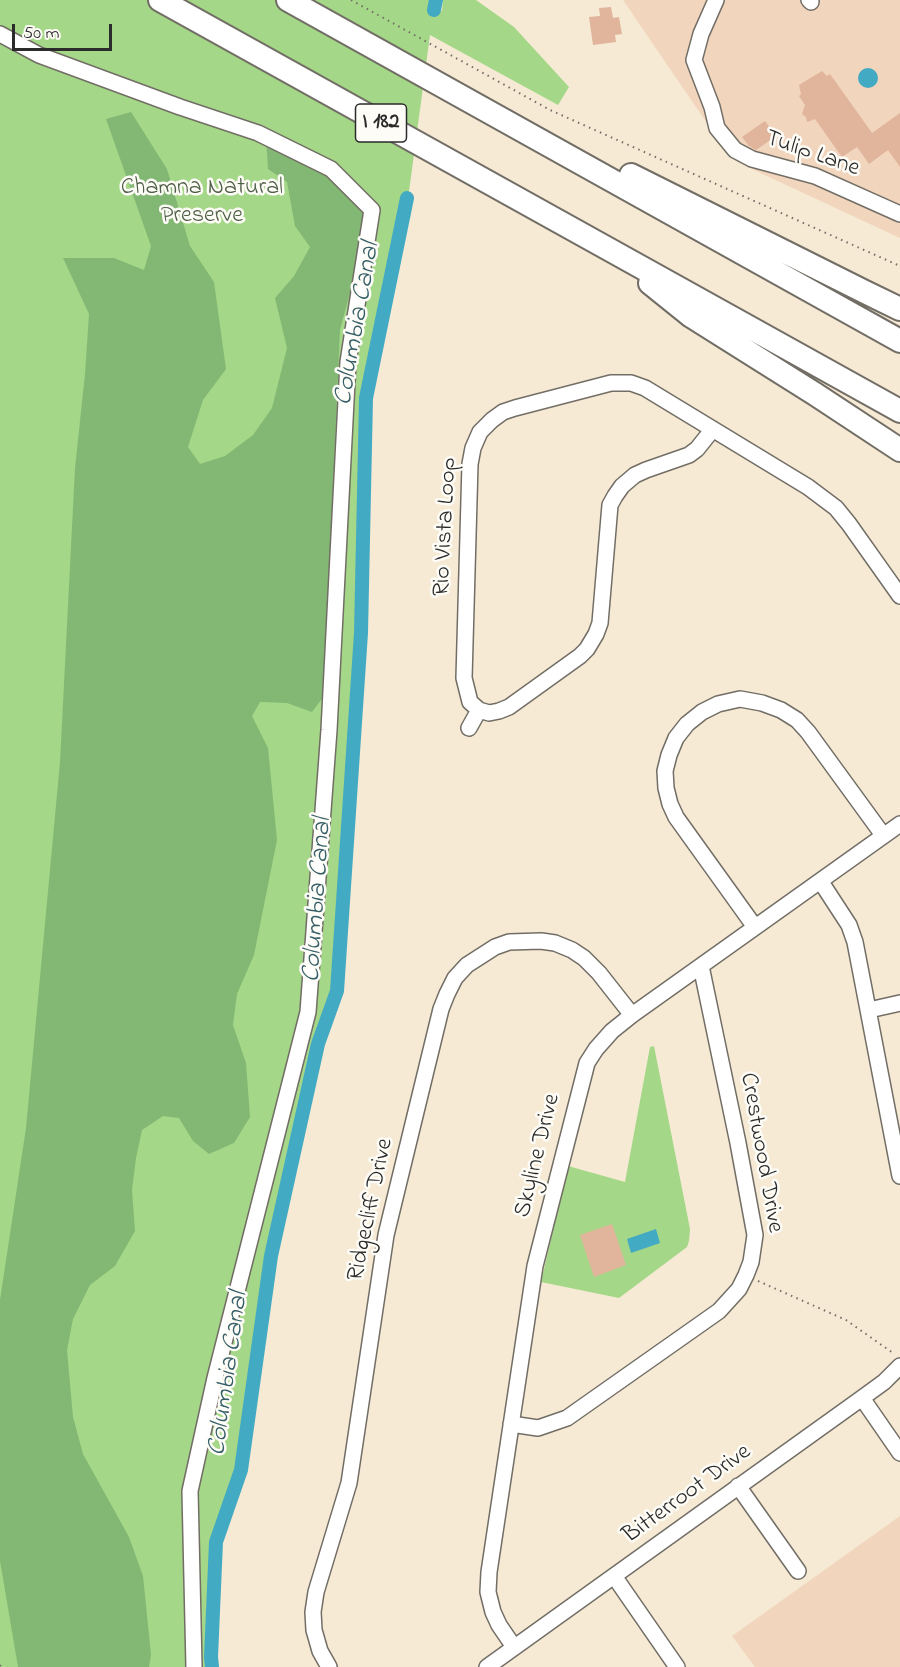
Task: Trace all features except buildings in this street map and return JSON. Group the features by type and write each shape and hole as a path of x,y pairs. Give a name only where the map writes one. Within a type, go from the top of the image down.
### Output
{"highway":[{"name":"I 182","path":"160,0 900,411"},
{"name":"I 182","path":"288,0 900,341"},
{"path":"519,129 600,159 900,309"},
{"path":"603,244 691,316 900,450"}],"street":[{"name":"Tulip Lane","path":"716,0 701,34 693,60 712,107 717,128 735,150 752,159 815,176 900,214"},
{"path":"0,34 39,55 258,133 331,169 372,210 348,362 329,730 308,1012 215,1378 190,1491 194,1667"},
{"name":"Rio Vista Loop","path":"479,710 470,702 466,691 464,662 470,464 473,448 480,432 503,412 611,383 631,383 645,388 713,429"},
{"path":"469,728 479,710 489,713 509,707 586,650 600,623 610,506 615,495 636,475 680,459 698,449 713,429 808,487 836,508 900,596"},
{"path":"755,927 676,817 666,788 665,771 676,738 687,724 702,712 718,704 740,699 771,706 797,720 883,835"},
{"name":"Skyline Drive","path":"514,1647 493,1612 488,1592 489,1572 535,1266 587,1063 612,1031 632,1015 900,824"},
{"path":"820,882 849,925 855,942 900,1176"},
{"name":"Ridgecliff Drive","path":"329,1667 320,1651 314,1630 313,1612 316,1592 349,1483 391,1209 441,1009 447,994 455,978 467,965 486,951 509,942 542,941 555,943 584,958 599,973 632,1015"},
{"name":"Crestwood Drive","path":"511,1424 538,1428 567,1419 718,1311 739,1289 746,1275 751,1262 755,1235 701,966"},
{"path":"869,1010 900,1003"},
{"name":"Bitterroot Drive","path":"503,1662 514,1647 884,1382 900,1366"},
{"path":"862,1398 900,1453"},
{"path":"738,1486 798,1571"},
{"path":"614,1576 677,1667"},
{"path":"487,1667 503,1662"}],"path":[{"path":"351,0 550,110 900,266"},
{"path":"746,1275 846,1320 900,1358"}],"shaded area":[{"path":"623,0 900,0 900,238 754,170 728,154"},
{"path":"900,1516 900,1667 755,1667 732,1636"}],"green space":[{"name":"Chamna Natural Preserve","path":"0,0 434,0 433,10 442,11 443,0 476,0 514,27 569,87 558,105 430,35 408,199 366,398 361,633 337,991 318,1044 271,1256 241,1470 216,1542 212,1667 0,1667"},
{"path":"131,112 167,169 190,246 214,282 226,369 203,400 188,447 200,464 225,456 253,435 272,408 287,348 275,298 294,276 310,247 295,226 287,182 268,169 266,137 331,169 372,210 340,330 334,464 330,688 312,712 287,703 260,702 252,716 268,748 277,840 254,955 237,994 233,1025 246,1063 250,1117 234,1143 209,1154 193,1141 179,1118 163,1116 142,1130 132,1190 135,1231 115,1266 90,1285 73,1319 67,1350 73,1417 83,1454 129,1537 143,1576 151,1655 149,1667 18,1667 0,1561 0,1300 26,1128 60,762 75,468 89,314 63,258 114,258 144,270 151,246 106,119"},
{"path":"654,1046 690,1229 687,1247 619,1298 541,1282 568,1166 625,1182 650,1047"}],"water":[{"path":"868,68 875,71 878,78 875,85 868,88 861,85 858,78 861,71"},
{"path":"656,1229 660,1243 631,1253 627,1239"}],"waterway":[{"name":"Columbia Canal","path":"434,10 436,0"},
{"name":"Columbia Canal","path":"212,1667 216,1542 241,1470 271,1256 318,1044 337,991 361,633 366,398 407,198"}]}
